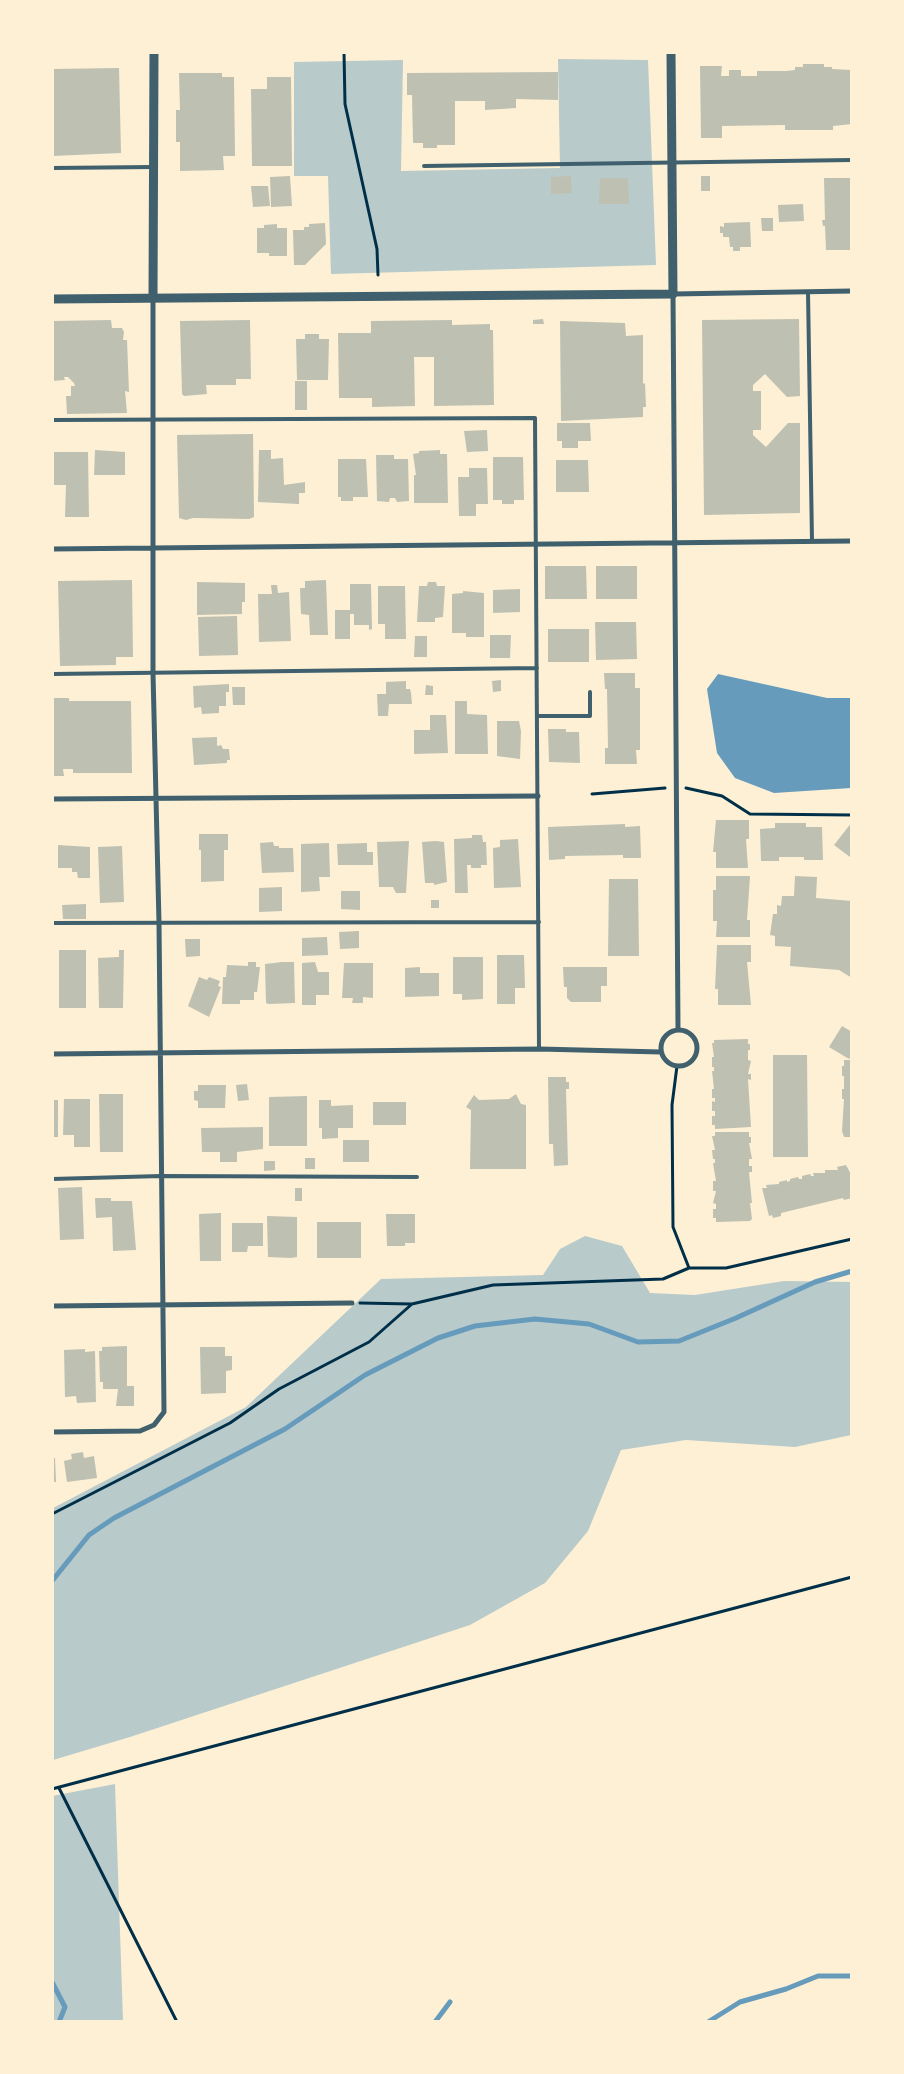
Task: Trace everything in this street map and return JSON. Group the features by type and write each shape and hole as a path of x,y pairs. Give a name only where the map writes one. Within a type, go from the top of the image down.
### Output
{"street":[{"path":"52,1432 140,1431 154,1425 164,1412 159,922 152,673 154,52"},
{"path":"671,52 678,1030"},
{"path":"52,299 852,291"},
{"path":"52,548 852,540"},
{"path":"52,799 538,796"},
{"path":"678,1030 690,1033 694,1038 697,1049 696,1054 688,1063 677,1066 667,1061 661,1052 663,1040 667,1034 678,1030"},
{"path":"52,1054 539,1049 661,1052"},
{"path":"52,1306 352,1303"}],"lane":[{"path":"424,166 852,160"},
{"path":"52,168 154,167"},
{"path":"808,292 812,541"},
{"path":"52,420 535,418 539,1049"},
{"path":"52,674 537,668"},
{"path":"538,716 590,716 590,692"},
{"path":"52,924 159,922 539,922"},
{"path":"52,1179 161,1176 417,1177"}],"path":[{"path":"344,52 345,104 378,249 378,275"},
{"path":"592,794 665,788"},
{"path":"686,788 722,796 750,814 852,814"},
{"path":"677,1066 672,1105 673,1227 689,1268"},
{"path":"352,1303 412,1304 493,1285 663,1280 689,1268 726,1268 852,1239"},
{"path":"52,1514 230,1423 279,1389 369,1342 412,1304"},
{"path":"52,1790 852,1577"},
{"path":"59,1788 177,2022"}],"shaded area":[{"path":"558,59 648,60 656,265 331,274 328,176 294,176 294,62 403,60 401,171 560,168"},
{"path":"585,1236 622,1246 650,1293 695,1295 784,1281 851,1282 851,1435 795,1447 686,1440 621,1450 588,1531 545,1583 470,1625 130,1737 53,1760 53,1508 246,1407 381,1279 543,1275 560,1249"},
{"path":"115,1784 123,2021 53,2021 52,1796"}],"water":[{"path":"718,674 827,698 851,698 851,788 774,793 735,778 717,753 707,689"}],"building":[{"path":"803,64 824,64 824,67 832,67 832,69 852,70 852,124 833,126 833,130 785,130 785,125 722,126 722,138 701,138 700,66 722,66 721,76 729,76 729,70 741,70 741,76 757,76 757,71 795,70 795,67 803,67"},
{"path":"119,68 121,153 52,156 52,69"},
{"path":"558,72 558,100 516,99 516,108 485,110 485,101 455,101 455,145 437,145 437,148 423,148 423,143 413,143 412,95 407,95 407,73"},
{"path":"179,73 222,73 222,77 234,77 235,156 223,156 224,170 180,171 180,142 176,142 176,110 180,110"},
{"path":"267,77 291,77 292,166 252,166 251,89 267,89"},
{"path":"290,176 292,206 271,207 270,177"},
{"path":"571,176 572,193 551,194 551,177"},
{"path":"701,176 710,176 710,191 701,191"},
{"path":"600,178 628,178 629,204 599,204"},
{"path":"824,178 852,178 852,250 826,250 825,226 823,226 822,220 825,220"},
{"path":"251,186 268,186 270,206 253,207"},
{"path":"803,204 804,221 779,222 778,205"},
{"path":"761,218 773,218 773,231 762,231"},
{"path":"750,222 751,247 740,247 740,251 733,251 733,247 730,247 729,237 723,237 723,233 720,233 720,226 724,227 724,223"},
{"path":"325,223 326,244 305,265 294,265 293,230 304,230 304,227 309,227 309,224"},
{"path":"277,224 277,228 287,228 287,256 269,256 269,253 257,253 257,228 264,228 264,225"},
{"path":"543,319 544,324 533,324 533,320"},
{"path":"799,319 800,396 787,397 765,374 753,385 753,391 761,391 761,430 753,430 753,435 766,447 788,423 800,423 800,513 704,515 702,320"},
{"path":"111,320 112,328 122,328 124,332 123,340 127,340 129,392 125,391 127,413 67,414 66,396 71,396 71,386 75,386 68,377 64,377 65,380 52,381 52,321"},
{"path":"250,320 251,379 236,379 236,385 206,385 207,394 184,396 182,394 180,321"},
{"path":"452,320 452,325 490,324 490,330 493,330 494,405 434,406 434,357 414,357 415,406 372,407 372,398 339,398 338,333 371,333 371,321"},
{"path":"560,321 625,323 626,336 643,335 643,384 645,383 646,407 643,407 643,417 561,421"},
{"path":"305,334 319,334 319,339 329,339 328,380 297,380 296,339 305,339"},
{"path":"295,381 307,381 307,410 295,410"},
{"path":"557,423 590,423 591,441 578,441 578,448 562,448 562,441 557,441"},
{"path":"487,430 488,451 467,452 464,431"},
{"path":"253,434 254,517 249,519 193,518 186,520 179,518 177,435"},
{"path":"95,450 125,452 125,475 94,475"},
{"path":"259,450 271,450 271,459 283,458 284,485 305,482 305,493 299,493 299,504 258,502"},
{"path":"440,450 440,454 447,454 448,503 414,503 414,475 416,475 413,454 419,453 419,451"},
{"path":"52,452 88,452 89,517 65,517 66,485 52,485"},
{"path":"376,455 394,455 394,459 408,459 409,501 397,502 395,498 390,498 389,502 377,501"},
{"path":"493,457 523,457 524,500 514,500 514,504 502,504 502,500 493,500"},
{"path":"338,459 366,459 368,497 353,497 353,501 341,501 341,497 338,497"},
{"path":"556,460 588,460 589,492 556,492"},
{"path":"469,468 487,468 488,504 476,504 476,516 459,516 458,477 469,477"},
{"path":"545,566 586,566 587,599 545,599"},
{"path":"596,566 637,566 637,599 596,599"},
{"path":"132,580 133,657 116,657 116,665 60,666 58,581"},
{"path":"326,580 328,635 310,635 309,615 301,614 300,588 305,588 305,581"},
{"path":"197,582 245,583 245,602 242,602 242,614 197,615"},
{"path":"428,582 436,582 437,586 445,586 443,617 435,618 435,622 417,622 419,586 427,586"},
{"path":"350,584 371,584 372,629 369,630 369,625 354,625 354,614 350,614 350,639 335,639 335,610 350,610"},
{"path":"271,585 277,585 278,593 289,592 291,641 259,642 258,594 272,594"},
{"path":"378,586 405,586 406,639 385,639 385,624 378,624"},
{"path":"520,589 520,612 493,613 493,590"},
{"path":"463,591 484,593 484,637 466,637 466,633 452,633 452,594 463,593"},
{"path":"237,616 238,655 199,656 198,617"},
{"path":"595,622 636,622 637,659 596,660"},
{"path":"548,629 589,629 589,662 548,662"},
{"path":"490,635 511,635 510,658 490,658"},
{"path":"415,636 427,636 427,657 414,657"},
{"path":"604,673 635,673 635,688 640,688 640,750 636,750 637,764 605,764 605,748 608,748 607,689 605,689"},
{"path":"501,680 501,691 493,692 492,681"},
{"path":"406,681 406,689 410,689 412,704 389,704 388,716 378,716 377,694 386,694 386,682"},
{"path":"229,684 229,692 226,692 226,706 219,706 219,713 202,714 201,707 194,708 193,686"},
{"path":"426,685 433,686 433,695 425,695"},
{"path":"232,687 245,687 245,705 233,705"},
{"path":"52,698 69,698 69,701 131,701 132,773 73,773 73,769 63,769 64,776 52,776"},
{"path":"455,701 467,701 467,714 487,715 488,754 455,754"},
{"path":"430,715 446,715 448,753 414,754 414,730 430,730"},
{"path":"497,721 519,721 521,731 520,759 497,756"},
{"path":"548,729 566,729 566,732 579,732 580,763 549,762"},
{"path":"217,737 217,746 221,745 223,749 229,749 230,760 227,760 227,763 194,765 192,738"},
{"path":"716,820 749,820 749,839 746,839 748,868 716,868 716,852 713,852"},
{"path":"852,822 852,854 850,857 834,845"},
{"path":"775,823 806,823 806,827 822,827 823,860 804,860 804,857 779,857 779,861 761,861 760,829 775,828"},
{"path":"625,824 625,827 640,826 641,858 623,858 623,855 565,856 565,859 549,860 548,827"},
{"path":"199,834 228,834 228,850 224,850 224,881 201,882"},
{"path":"472,835 482,835 483,842 486,842 487,865 481,865 481,868 471,868 471,865 467,865 468,893 455,893 454,839 472,838"},
{"path":"518,839 521,887 494,888 493,848 500,847 500,840"},
{"path":"409,841 406,893 396,893 393,887 379,887 377,842"},
{"path":"273,842 274,846 279,846 279,848 293,848 294,872 262,873 260,843"},
{"path":"422,842 444,842 447,882 434,885 434,883 425,883"},
{"path":"329,843 330,877 319,877 320,891 301,892 301,844"},
{"path":"367,843 367,852 373,852 373,865 338,865 337,844"},
{"path":"58,845 90,847 90,878 78,878 77,872 72,872 72,868 58,868"},
{"path":"122,846 124,902 100,903 98,847"},
{"path":"716,876 750,876 747,920 750,920 750,937 716,937 717,921 713,921 713,890 716,890"},
{"path":"795,876 817,877 816,898 852,901 852,978 839,970 790,966 791,947 775,946 775,936 770,935 773,914 777,914 777,905 781,906 782,896 794,896"},
{"path":"609,879 638,879 639,956 608,956"},
{"path":"282,887 282,911 259,912 259,888"},
{"path":"341,891 360,891 360,910 341,909"},
{"path":"431,900 439,900 439,908 431,908"},
{"path":"86,904 86,919 63,919 62,905"},
{"path":"359,931 359,948 340,949 339,932"},
{"path":"327,937 328,955 302,956 302,938"},
{"path":"185,939 200,939 200,956 186,957"},
{"path":"717,945 751,945 751,962 747,962 751,1005 718,1005 718,989 715,989"},
{"path":"59,950 86,950 86,1008 59,1008"},
{"path":"119,950 124,950 123,1008 99,1008 98,958 119,957"},
{"path":"497,955 524,955 525,988 515,988 515,1004 497,1004"},
{"path":"453,957 483,957 483,999 462,1000 462,994 453,994"},
{"path":"248,962 256,962 256,967 260,967 257,992 254,992 254,1000 240,1000 240,1004 222,1004 223,977 226,977 227,965 248,966"},
{"path":"294,962 295,1003 266,1003 265,964"},
{"path":"315,962 318,972 329,972 329,995 316,995 316,1005 302,1005 302,963"},
{"path":"344,963 373,963 373,998 363,997 363,1003 352,1003 353,998 342,998"},
{"path":"420,967 420,973 439,973 439,996 405,997 405,968"},
{"path":"563,967 607,967 607,986 601,986 601,1002 571,1002 567,998 567,987 564,987"},
{"path":"199,977 207,980 209,977 220,981 218,986 221,987 209,1017 188,1006"},
{"path":"842,1026 852,1032 852,1055 849,1059 829,1047"},
{"path":"748,1039 750,1050 748,1050 748,1060 751,1061 748,1074 751,1074 751,1080 748,1079 751,1127 715,1129 715,1125 712,1125 712,1116 715,1116 715,1111 712,1111 712,1101 715,1102 715,1098 712,1098 712,1089 714,1089 712,1071 714,1071 714,1067 712,1067 712,1057 714,1057 712,1043 714,1043 714,1040"},
{"path":"773,1055 807,1055 808,1157 773,1157"},
{"path":"844,1060 852,1060 852,1137 844,1137 842,1131 844,1099 842,1099 842,1089 844,1089 844,1076 842,1076 842,1066 844,1066"},
{"path":"548,1077 566,1077 566,1082 569,1082 569,1089 566,1089 568,1165 554,1166 553,1144 549,1144"},
{"path":"247,1084 249,1100 238,1101 236,1085"},
{"path":"198,1085 226,1085 225,1108 198,1108 198,1101 194,1100 194,1091 198,1091"},
{"path":"99,1094 123,1094 123,1152 100,1152"},
{"path":"516,1094 521,1104 526,1105 526,1169 470,1169 471,1110 466,1107 474,1095 479,1100 509,1099"},
{"path":"307,1096 307,1146 269,1146 269,1097"},
{"path":"64,1099 90,1099 90,1147 74,1147 74,1135 63,1135"},
{"path":"52,1100 58,1100 58,1137 52,1137"},
{"path":"319,1100 331,1100 331,1106 353,1105 353,1128 338,1128 338,1138 322,1139 322,1128 319,1128"},
{"path":"373,1102 406,1102 406,1125 373,1125"},
{"path":"263,1127 263,1149 237,1152 237,1162 220,1162 220,1152 202,1152 201,1128"},
{"path":"715,1132 749,1132 749,1137 751,1137 751,1143 749,1143 752,1159 749,1159 749,1166 752,1166 752,1172 749,1172 752,1219 750,1221 716,1222 716,1218 713,1218 713,1209 716,1209 716,1204 713,1203 716,1191 713,1191 713,1181 716,1181 713,1163 715,1163 715,1159 713,1159 712,1150 715,1150 712,1136 715,1136"},
{"path":"343,1140 369,1140 369,1162 343,1162"},
{"path":"305,1158 315,1158 315,1169 305,1169"},
{"path":"264,1161 275,1161 275,1170 264,1171"},
{"path":"846,1165 852,1176 852,1198 844,1200 843,1198 781,1213 781,1216 773,1218 772,1215 769,1216 762,1188 767,1188 766,1185 779,1184 779,1182 787,1180 787,1182 798,1177 802,1179 802,1176 810,1174 814,1176 813,1173 825,1173 825,1170 838,1170 837,1167"},
{"path":"82,1187 84,1239 60,1240 58,1188"},
{"path":"295,1188 302,1188 302,1201 295,1201"},
{"path":"95,1198 111,1198 111,1201 132,1201 136,1250 113,1251 112,1217 96,1218"},
{"path":"221,1213 221,1261 200,1261 199,1214"},
{"path":"386,1214 415,1214 415,1243 405,1243 405,1246 387,1246"},
{"path":"267,1216 297,1217 297,1257 268,1257"},
{"path":"317,1222 361,1222 361,1258 317,1258"},
{"path":"232,1223 263,1223 263,1246 248,1246 247,1252 232,1252"},
{"path":"127,1346 127,1386 134,1386 134,1406 116,1406 118,1389 103,1389 103,1382 100,1382 99,1351 102,1351 102,1347"},
{"path":"200,1347 225,1347 225,1356 232,1356 232,1370 226,1371 226,1393 201,1394"},
{"path":"85,1349 85,1352 95,1351 96,1402 77,1403 76,1396 65,1397 64,1350"},
{"path":"83,1452 84,1458 94,1456 97,1478 67,1482 64,1461 72,1459 71,1454"},
{"path":"52,1458 55,1458 56,1482 52,1482"}],"waterway":[{"path":"52,1581 89,1535 114,1518 285,1429 365,1375 438,1338 475,1326 535,1319 589,1324 638,1342 679,1341 736,1318 815,1282 852,1271"},
{"path":"708,2022 740,2002 786,1989 818,1976 852,1976"},
{"path":"52,1982 65,2007 59,2022"},
{"path":"435,2022 450,2002"}]}
